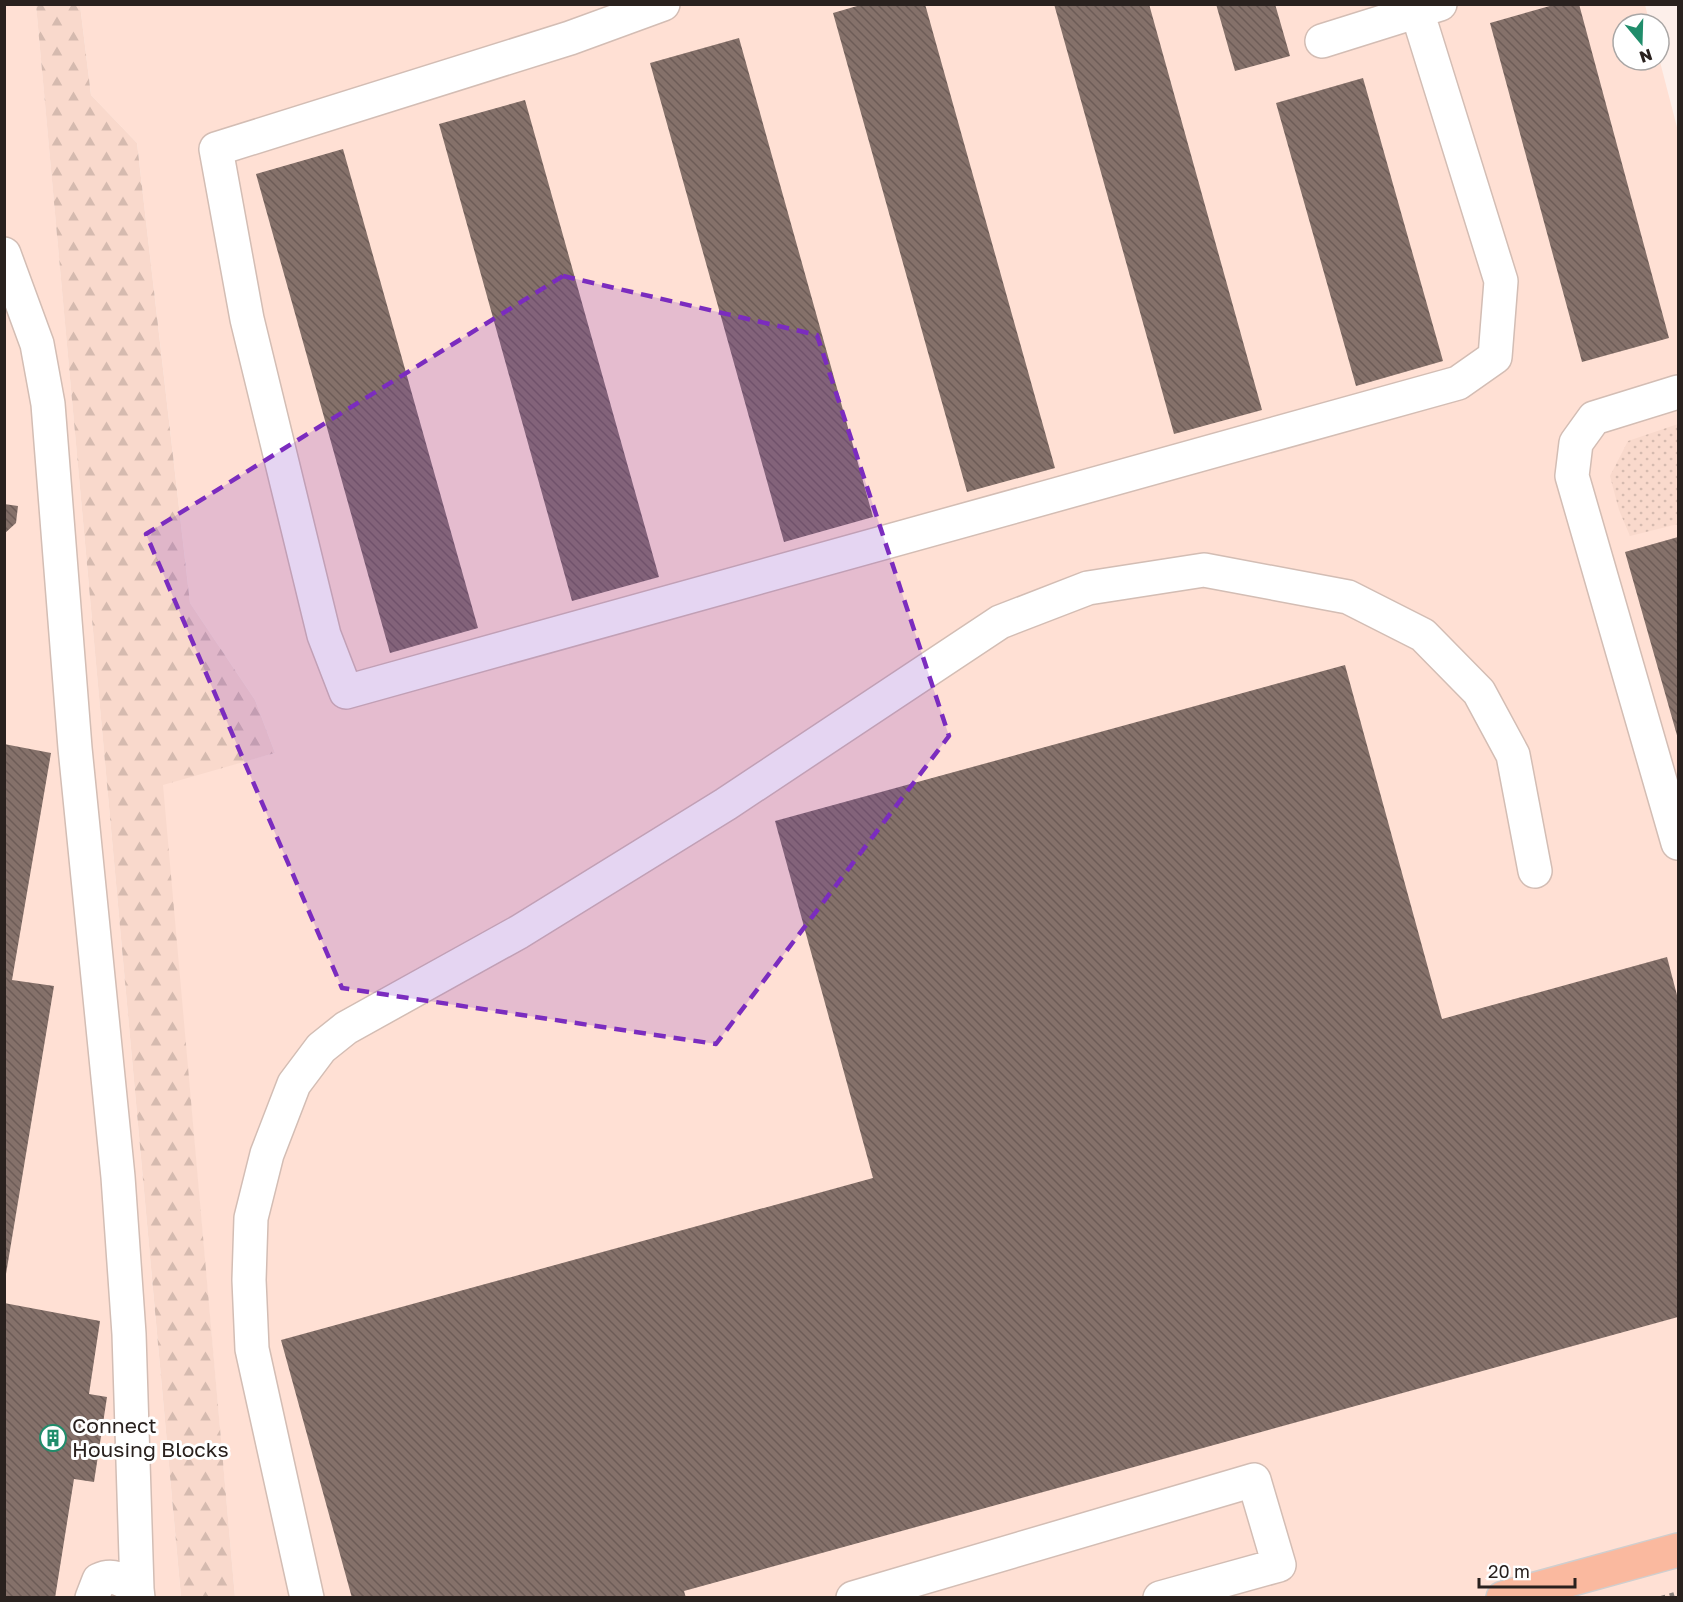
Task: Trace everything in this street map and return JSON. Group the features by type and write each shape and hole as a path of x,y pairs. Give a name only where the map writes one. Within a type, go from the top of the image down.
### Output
{"main road":[{"path":"1503,1598 1678,1550"}],"street":[{"path":"663,4 570,38 216,149 247,319 324,635 346,692 1458,383 1495,357 1501,281 1428,8 1322,41"},
{"path":"4,254 37,344 48,404 75,748 118,1177 129,1334 138,1593"},
{"path":"1678,392 1594,418 1576,443 1572,476 1678,843"},
{"path":"307,1598 252,1349 249,1280 251,1218 267,1154 294,1084 321,1048 346,1028 519,932 717,810 1000,622 1088,588 1203,570 1348,597 1422,634 1479,692 1513,754 1535,871"},
{"path":"853,1598 1254,1480 1278,1565 1160,1598"},
{"path":"92,1598 99,1580 108,1576 116,1577 138,1593"}],"path":[{"path":"1662,1598 1678,1593"}],"highlighted area":[{"path":"563,276 817,335 949,736 716,1044 342,988 146,534"}],"shaded area":[{"path":"36,4 181,1597 5,1598 4,5"},
{"path":"80,5 1645,5 1647,12 1611,12 1611,72 1663,72 1678,131 1678,1597 235,1597 162,784 275,753 255,700 190,603 137,143 91,95"}],"green space":[{"path":"36,5 80,5 91,95 137,143 190,603 255,700 275,753 163,785 235,1597 181,1597"},
{"path":"1678,424 1678,524 1630,536 1619,510 1610,476 1628,441"}],"building":[{"path":"864,4 925,4 1055,468 967,492 833,13"},
{"path":"1054,4 1149,4 1262,410 1174,434"},
{"path":"1216,4 1275,4 1290,56 1235,71"},
{"path":"1557,4 1579,4 1669,338 1582,362 1490,23"},
{"path":"739,38 873,517 784,542 650,63"},
{"path":"1363,78 1443,361 1356,386 1276,103"},
{"path":"525,100 659,577 572,601 439,124"},
{"path":"343,149 478,628 390,653 256,174"},
{"path":"4,504 18,506 16,523 4,534"},
{"path":"1678,537 1678,739 1625,552"},
{"path":"1345,665 1442,1019 1667,957 1678,999 1678,1317 684,1591 686,1598 352,1598 281,1340 873,1178 775,821"},
{"path":"4,744 51,753 12,980 54,986 6,1274"},
{"name":"Connect Housing Blocks","path":"4,1303 100,1321 89,1394 107,1397 94,1482 74,1479 55,1598 4,1598"}],"place":[{"name":"Connect Housing Blocks","path":"53,1438"}]}
